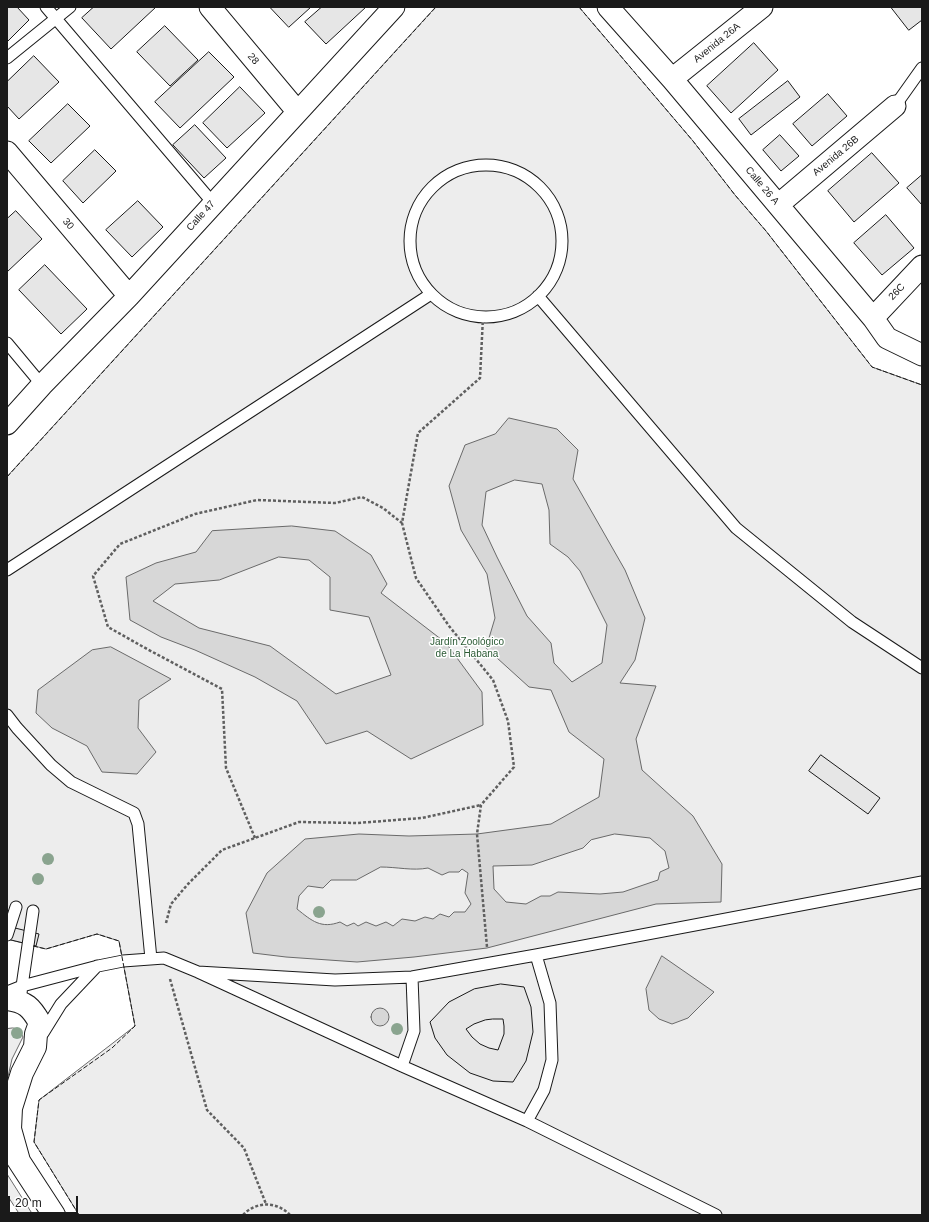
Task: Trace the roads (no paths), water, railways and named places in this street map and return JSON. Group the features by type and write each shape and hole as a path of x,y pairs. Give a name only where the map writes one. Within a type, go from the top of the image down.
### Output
{"main road":[{"path":"14,994 33,1010 40,1023 36,1034 34,1047 22,1073 12,1108 10,1129 19,1161"},
{"path":"7,1143 54,1215"}],"street":[{"name":"28","path":"210,7 297,111"},
{"name":"Calle 47","path":"7,424 42,385 129,296 297,111 394,7"},
{"name":"Calle 26 A","path":"608,7 672,79 873,318 887,338 922,355"},
{"name":"Avenida 26A","path":"672,79 762,7"},
{"name":"Avenida 26B","path":"778,205 895,106"},
{"name":"30","path":"7,152 129,296"},
{"name":"26C","path":"873,318 922,266"}],"lane":[{"path":"46,7 213,203"},
{"path":"7,58 70,7"},
{"path":"895,106 922,68"},
{"path":"488,165 513,169 536,183 552,202 561,226 562,252 554,276 538,296 522,308 503,315 483,317 464,314 446,306 431,294 417,273 410,248 412,222 422,199 440,180 463,168 488,165"},
{"path":"7,570 431,294"},
{"path":"538,296 736,528 852,622 922,668"},
{"path":"7,343 42,385"},
{"path":"7,715 16,728 51,765 71,782 134,813 138,824 151,959"},
{"path":"198,972 335,980 412,977 922,882"},
{"path":"7,935 16,907"},
{"path":"14,994 33,911"},
{"path":"527,1121 544,1090 552,1060 550,1003 536,955"},
{"path":"14,994 98,966 122,961 164,958 527,1121 716,1215"},
{"path":"34,1047 60,1004 98,966"},
{"path":"402,1066 414,1031 412,977"}],"park label":[{"name":"Jardín Zoológico de La Habana","path":"467,648"}]}
